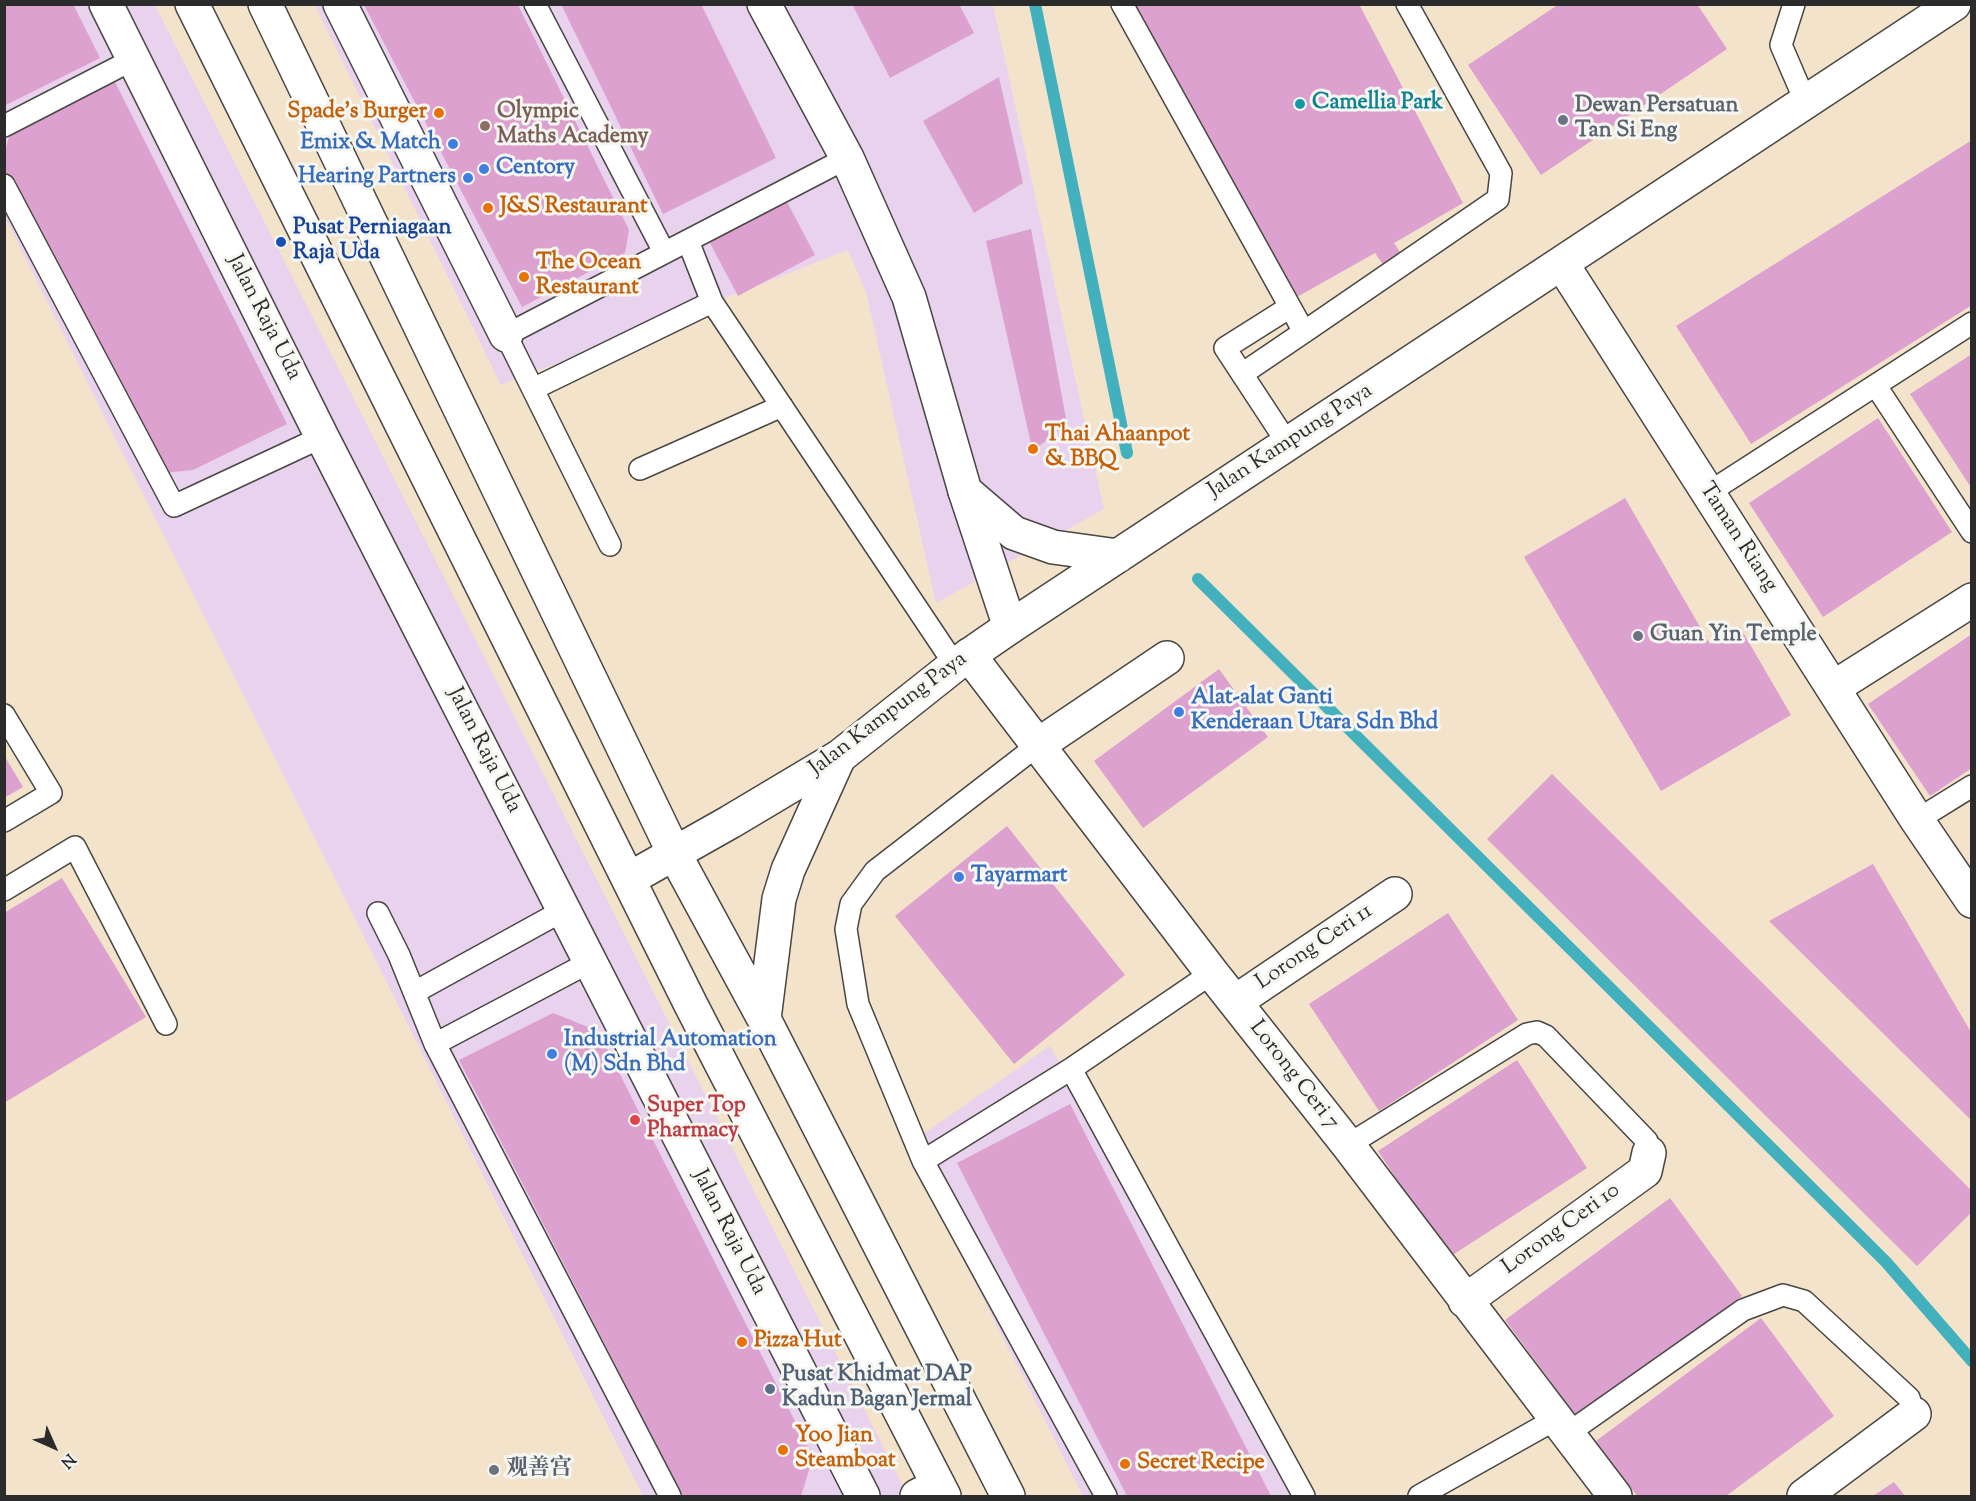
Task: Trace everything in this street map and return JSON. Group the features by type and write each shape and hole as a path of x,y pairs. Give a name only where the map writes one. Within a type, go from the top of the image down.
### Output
{"street":[{"name":"Jalan Raja Uda","path":"106,4 322,437 863,1497"},
{"path":"192,4 933,1493"},
{"path":"265,4 674,853 764,1019 1008,1497"},
{"path":"340,4 506,335"},
{"path":"764,4 847,158 909,297 965,491 1010,627"},
{"name":"Jalan Kampung Paya","path":"629,879 839,757 962,660 1010,627 1954,4"},
{"name":"Taman Riang","path":"1562,264 1971,901"},
{"path":"965,491 1014,533 1053,547 1118,556"},
{"path":"1833,688 1971,600"},
{"path":"1038,745 1167,658"},
{"name":"Lorong Ceri 7","path":"962,660 1038,745 1212,973 1348,1145 1616,1497"},
{"path":"764,1019 779,899 788,870 839,757"},
{"name":"Lorong Ceri 11","path":"1235,1002 1395,894"},
{"name":"Lorong Ceri 10","path":"1465,1301 1645,1171 1649,1153"},
{"path":"1804,1497 1914,1414"}],"lane":[{"path":"536,4 664,252"},
{"path":"1122,4 1304,332"},
{"path":"1242,374 1498,199 1502,173 1407,4"},
{"path":"1794,4 1781,45 1806,103"},
{"path":"4,126 134,59"},
{"path":"610,545 506,335 847,158"},
{"path":"4,185 174,506 322,437"},
{"path":"688,241 712,302 962,660"},
{"path":"533,389 712,302"},
{"path":"1288,444 1225,348 1290,307"},
{"path":"1708,493 1971,323"},
{"path":"1876,386 1971,532"},
{"path":"640,469 783,406"},
{"path":"4,716 51,793 4,821"},
{"path":"1038,745 875,871 851,904 846,929 858,1004 923,1161 1106,1497"},
{"path":"1917,820 1971,786"},
{"path":"4,890 75,847 166,1024"},
{"path":"415,992 564,910"},
{"path":"378,913 399,955 435,1044 670,1497"},
{"path":"435,1044 590,962"},
{"path":"923,1161 1071,1070 1212,973"},
{"path":"1348,1145 1527,1034 1537,1032 1546,1036 1647,1141 1649,1153"},
{"path":"1071,1070 1304,1497"},
{"path":"1419,1497 1562,1427 1743,1310 1784,1295 1804,1301 1909,1398 1914,1414"}],"shaded area":[{"path":"5,5 155,5 908,1496 643,1496 5,217"},
{"path":"315,5 993,5 1104,509 936,603 866,292 848,250 501,385"},
{"path":"1050,1046 1308,1496 1083,1496 906,1146"}],"building":[{"path":"4,4 73,4 100,58 4,106"},
{"path":"561,4 701,4 776,158 663,214"},
{"path":"852,4 959,4 974,33 890,78"},
{"name":"Camellia Park","path":"1132,4 1359,4 1463,203 1394,243 1402,255 1384,266 1375,253 1297,297"},
{"name":"Dewan Persatuan Tan Si Eng","path":"1559,4 1697,4 1727,49 1541,175 1468,65"},
{"path":"364,5 518,5 629,230 625,253 522,307"},
{"path":"999,77 1023,183 974,213 923,121"},
{"path":"114,80 287,424 193,470 163,473 5,173 5,152 10,133"},
{"path":"1972,140 1972,305 1751,444 1676,326"},
{"path":"786,200 815,255 738,296 709,241"},
{"path":"1031,229 1067,424 1038,447 1031,444 986,241"},
{"path":"1972,354 1972,489 1910,394"},
{"path":"1878,418 1952,532 1823,617 1749,503"},
{"name":"Guan Yin Temple","path":"1625,498 1710,644 1740,627 1791,715 1661,791 1524,557"},
{"path":"1972,634 1972,768 1930,796 1868,704"},
{"path":"1219,669 1268,737 1143,828 1094,761"},
{"path":"4,755 23,787 4,798"},
{"path":"1552,774 1972,1191 1972,1212 1917,1266 1487,839"},
{"path":"1007,826 1125,975 1014,1064 895,916"},
{"path":"1873,864 1972,1034 1972,1121 1769,921"},
{"path":"62,878 146,1017 4,1103 4,913"},
{"path":"1448,913 1518,1020 1379,1111 1309,1004"},
{"path":"553,1013 598,1031 813,1457 801,1496 683,1496 459,1060"},
{"path":"1517,1060 1587,1168 1448,1258 1378,1151"},
{"path":"1070,1104 1271,1496 1127,1496 957,1163"},
{"path":"1670,1198 1742,1296 1578,1418 1505,1320"},
{"path":"1761,1318 1834,1416 1726,1496 1637,1496 1596,1441"},
{"path":"1894,1482 1905,1496 1873,1496"}],"waterway":[{"path":"1035,4 1127,453"},
{"path":"1198,579 1886,1262 1972,1361"}],"place":[{"name":"Camellia Park","path":"1300,104"},
{"name":"Spade's Burger","path":"439,113"},
{"name":"Dewan Persatuan Tan Si Eng","path":"1563,120"},
{"name":"Olympic Maths Academy","path":"485,126"},
{"name":"Emix & Match","path":"453,144"},
{"name":"Centory","path":"484,169"},
{"name":"Hearing Partners","path":"468,178"},
{"name":"J&S Restaurant","path":"488,208"},
{"name":"Pusat Perniagaan Raja Uda","path":"281,242"},
{"name":"The Ocean Restaurant","path":"524,277"},
{"name":"Thai Ahaanpot & BBQ","path":"1033,449"},
{"name":"Guan Yin Temple","path":"1638,636"},
{"name":"Alat-alat Ganti Kenderaan Utara Sdn Bhd","path":"1179,712"},
{"name":"Tayarmart","path":"959,877"},
{"name":"Industrial Automation (M) Sdn Bhd","path":"552,1054"},
{"name":"Super Top Pharmacy","path":"635,1120"},
{"name":"Pizza Hut","path":"742,1342"},
{"name":"Pusat Khidmat DAP Kadun Bagan Jermal","path":"770,1389"},
{"name":"Yoo Jian Steamboat","path":"783,1450"},
{"name":"Secret Recipe","path":"1125,1464"},
{"name":"观善宫","path":"494,1470"}]}
